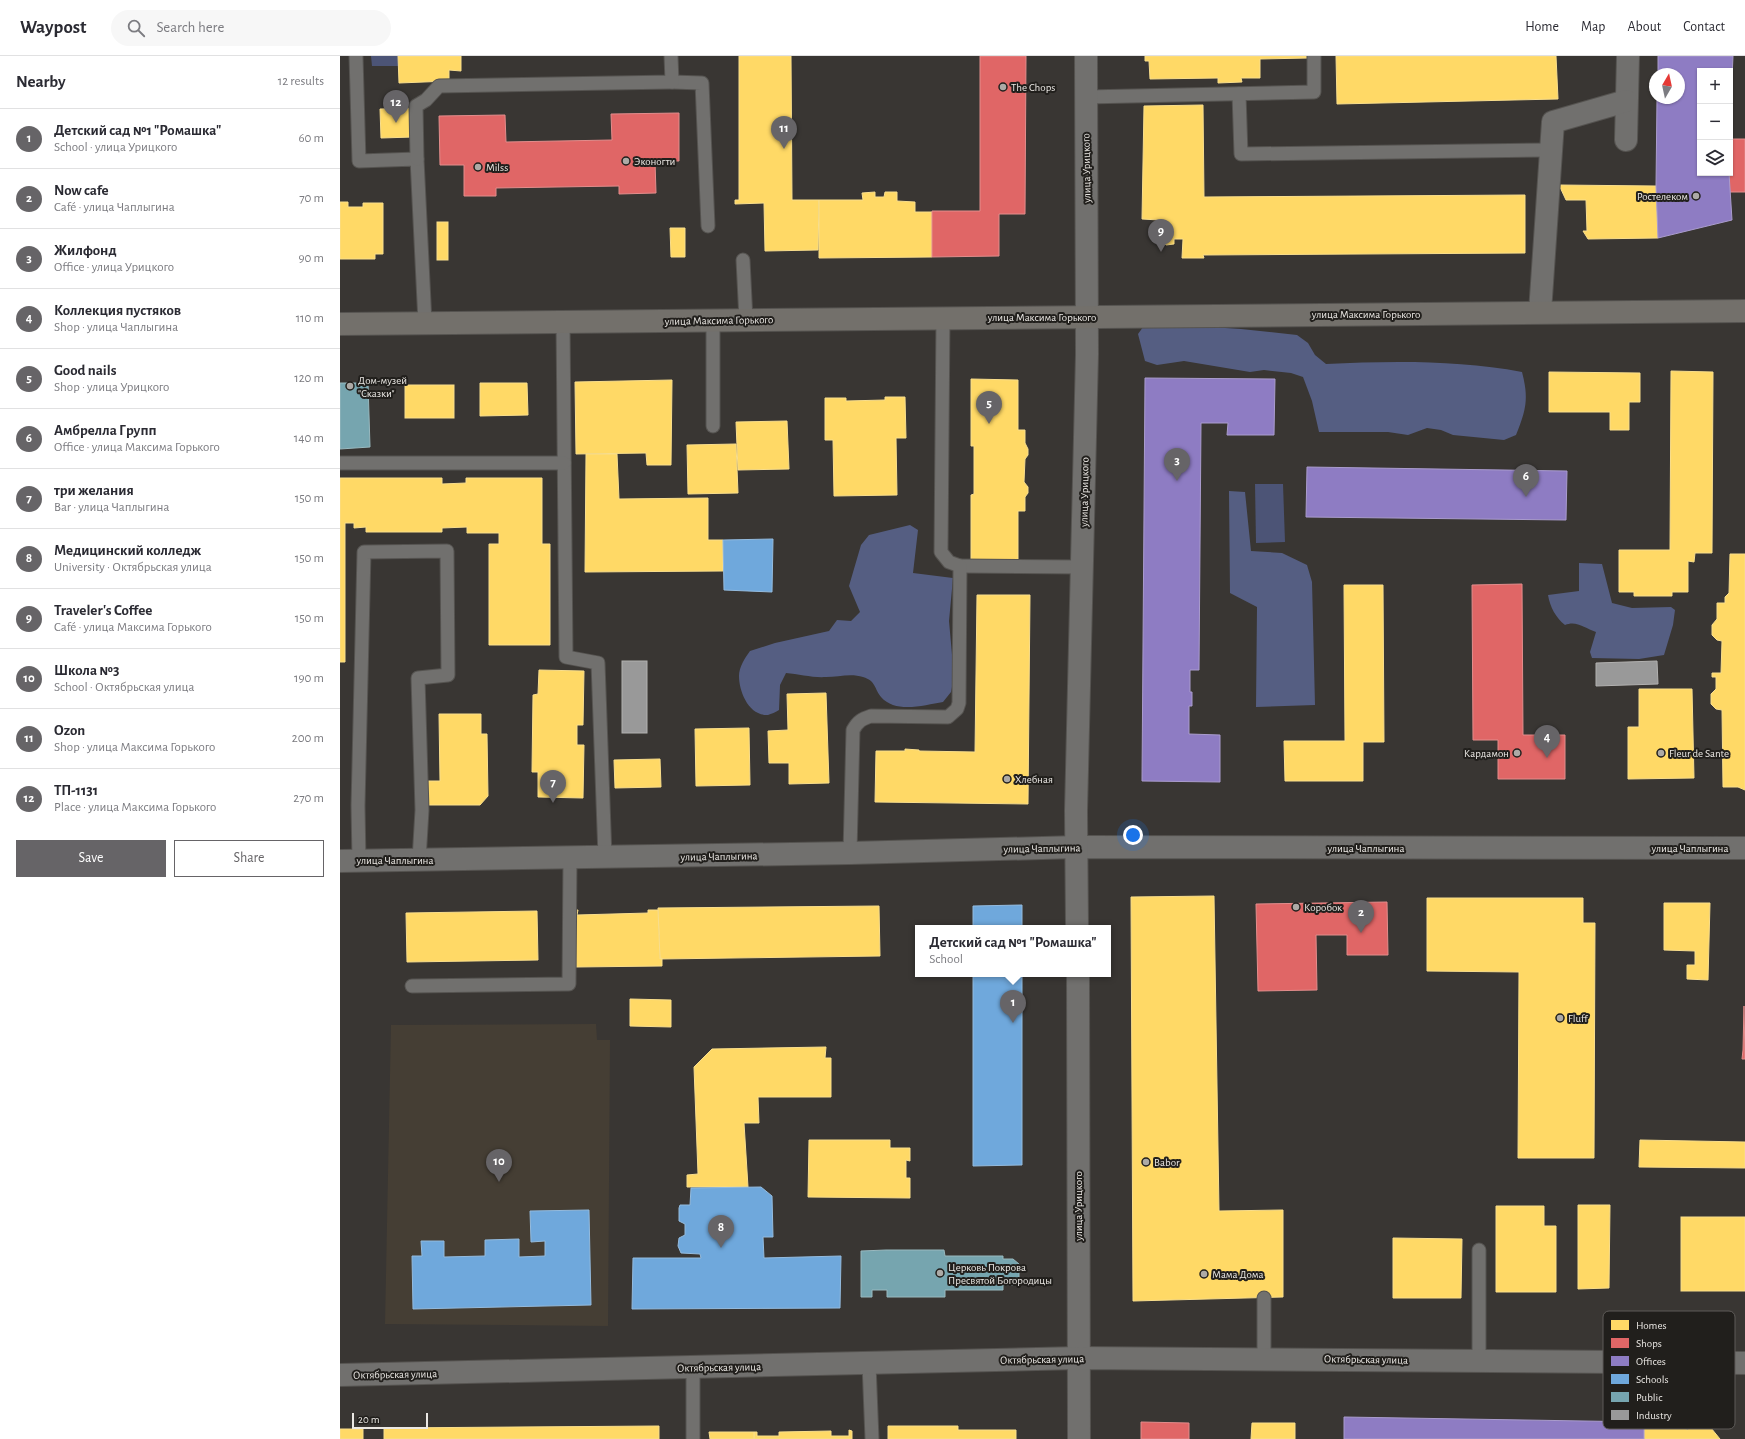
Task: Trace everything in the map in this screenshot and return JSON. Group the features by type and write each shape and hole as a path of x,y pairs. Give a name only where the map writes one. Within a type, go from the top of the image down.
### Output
{"street":[{"name":"улица Урицкого","path":"1077,925 1078,847 1076,811 1087,316 1086,56"},
{"path":"1626,140 1628,56"},
{"path":"1540,312 1553,122 1626,101"},
{"name":"улица Максима Горького","path":"340,324 1745,311"},
{"name":"улица Чаплыгина","path":"350,861 850,854 1078,847 1745,848"},
{"name":"улица Урицкого","path":"1078,977 1078,1439"},
{"name":"Октябрьская улица","path":"340,1375 1079,1358 1603,1361"},
{"name":"Октябрьская улица","path":"1735,1363 1745,1363"}],"lane":[{"path":"356,56 359,161 417,159"},
{"path":"671,56 672,82"},
{"path":"1086,97 1314,92 1314,56"},
{"path":"426,323 417,159 416,106 426,100 439,86 672,82 702,83 708,226"},
{"path":"1239,94 1241,154 1552,150"},
{"path":"743,260 746,320"},
{"path":"943,318 941,552 949,562 960,566 1082,567"},
{"path":"713,320 713,426"},
{"path":"563,321 566,657 598,663 605,857"},
{"path":"340,463 564,463"},
{"path":"350,861 359,798 364,552 447,551 448,675 418,678 422,810 420,860"},
{"path":"850,854 852,735 857,722 861,719 872,716 948,717 957,709 960,566"},
{"path":"412,986 569,984 570,858"},
{"path":"1479,1250 1480,1360"},
{"path":"1264,1298 1264,1358"},
{"path":"869,1364 872,1439"},
{"path":"693,1368 693,1439"}],"shaded area":[{"path":"371,56 399,56 399,66 372,66"},
{"path":"1146,323 1241,329 1297,335 1308,343 1315,355 1326,364 1375,362 1449,363 1522,372 1526,397 1524,411 1516,435 1504,440 1453,435 1441,430 1427,428 1408,435 1388,432 1319,432 1312,401 1303,377 1291,373 1264,370 1250,372 1184,361 1157,365 1145,361 1138,334"},
{"path":"1255,484 1283,484 1285,542 1256,543"},
{"path":"1229,491 1245,492 1251,551 1282,553 1307,565 1312,582 1315,705 1256,707 1257,607 1230,593"},
{"path":"910,525 918,530 913,573 953,578 949,621 954,677 951,692 943,702 902,707 887,702 881,697 873,683 863,677 849,675 816,677 786,673 780,685 779,710 768,715 755,712 746,702 739,682 740,669 750,651 775,643 829,631 837,620 851,621 860,612 849,586 861,545 869,535"},
{"path":"1579,563 1602,564 1612,603 1632,608 1671,607 1675,610 1673,625 1664,655 1639,659 1592,658 1590,652 1596,632 1573,623 1565,625 1554,612 1548,595 1579,591"},
{"path":"596,1024 597,1040 610,1040 608,1326 385,1324 391,1025"}],"building: Homes":[{"path":"398,56 461,56 461,71 449,70 449,81 399,83"},
{"path":"739,56 791,56 792,200 819,200 818,250 765,251 764,203 735,204 735,200 739,200"},
{"path":"1145,56 1309,56 1309,58 1260,59 1260,78 1241,78 1242,82 1218,83 1218,78 1150,79 1149,61 1145,61"},
{"path":"1336,56 1556,56 1558,99 1337,104"},
{"path":"1203,105 1204,197 1525,195 1525,253 1203,255 1204,258 1182,258 1183,239 1174,239 1174,244 1166,245 1165,244 1168,240 1158,233 1156,236 1154,235 1155,227 1159,227 1159,220 1142,219 1144,106"},
{"path":"412,108 413,137 381,138 380,109"},
{"path":"1559,185 1656,186 1658,238 1588,239 1583,231 1587,231 1586,200 1566,200"},
{"path":"875,192 875,197 884,197 885,192 897,192 897,201 915,202 915,212 932,212 932,257 819,258 819,200 863,200 862,193"},
{"path":"340,202 348,202 348,207 363,207 363,203 383,203 383,254 375,254 375,259 340,259"},
{"path":"437,222 448,222 448,260 437,260"},
{"path":"670,228 685,228 685,257 671,257"},
{"path":"1671,371 1713,372 1712,553 1695,553 1694,562 1688,561 1688,592 1672,592 1672,596 1634,596 1634,592 1619,592 1619,550 1670,550"},
{"path":"1549,372 1640,373 1640,402 1629,402 1629,430 1610,430 1610,412 1549,412"},
{"path":"971,379 1018,380 1018,430 1025,430 1025,443 1028,449 1028,455 1025,459 1024,482 1028,487 1028,493 1025,497 1025,511 1018,511 1018,561 971,561 971,495 974,494 974,446 971,446"},
{"path":"672,380 671,465 647,465 646,453 576,454 575,382"},
{"path":"480,383 527,383 528,415 480,416"},
{"path":"405,385 454,385 454,418 405,418"},
{"path":"885,397 905,397 906,438 896,438 897,495 834,496 833,440 825,440 825,398 846,398 846,401 885,400"},
{"path":"787,421 789,469 738,470 736,422"},
{"path":"736,444 738,493 688,494 687,445"},
{"path":"586,454 617,454 619,499 708,498 708,540 723,540 723,571 585,572"},
{"path":"340,478 442,478 442,484 466,483 466,478 542,478 542,544 550,544 550,645 489,645 489,544 499,544 499,533 467,533 467,527 442,528 442,532 366,532 366,527 354,528 354,523 345,523 345,662 340,662"},
{"path":"1730,554 1745,554 1745,790 1738,787 1723,787 1722,710 1716,709 1711,704 1711,694 1716,689 1716,677 1712,677 1712,673 1721,673 1722,641 1717,640 1712,635 1712,625 1717,619 1717,603 1725,603 1725,597 1729,593"},
{"path":"1344,585 1383,585 1384,742 1363,742 1363,781 1285,781 1284,741 1345,741"},
{"path":"977,595 1030,595 1028,804 875,802 876,751 905,751 905,749 919,751 975,752"},
{"path":"539,670 584,671 583,725 577,725 577,745 584,745 583,798 538,797 538,772 532,772 533,695 538,694"},
{"name":"Fleur de Sante","path":"1639,689 1692,689 1694,778 1628,779 1628,727 1639,727"},
{"path":"826,693 829,783 789,784 789,763 769,763 768,731 788,730 787,694"},
{"path":"439,714 481,714 481,734 487,734 488,796 480,805 427,805 427,781 440,781"},
{"path":"749,728 750,785 696,786 695,729"},
{"path":"660,759 661,787 615,788 614,760"},
{"path":"1214,896 1219,1211 1283,1210 1283,1297 1133,1301 1131,897"},
{"path":"1427,898 1583,898 1583,923 1595,923 1594,1158 1518,1158 1519,972 1427,971"},
{"path":"1664,903 1710,903 1708,980 1687,979 1687,965 1695,965 1695,951 1664,950"},
{"path":"879,906 880,956 660,959 658,908"},
{"path":"574,910 578,910 577,915 648,913 648,910 658,910 660,959 662,958 662,966 576,967"},
{"path":"537,911 538,960 407,962 406,913"},
{"path":"630,999 671,1000 671,1027 630,1026"},
{"path":"826,1047 825,1058 831,1058 831,1097 758,1097 759,1123 744,1123 748,1187 687,1187 687,1175 698,1174 694,1067 712,1049"},
{"path":"809,1140 890,1140 890,1148 910,1148 910,1161 906,1160 906,1178 910,1178 910,1198 808,1197"},
{"path":"1640,1140 1745,1142 1745,1168 1639,1167"},
{"path":"1578,1205 1610,1205 1609,1288 1578,1289"},
{"path":"1496,1206 1544,1206 1544,1226 1556,1226 1556,1292 1496,1292"},
{"path":"1681,1217 1745,1217 1745,1291 1681,1291"},
{"path":"1393,1238 1462,1239 1461,1298 1393,1298"},
{"path":"1252,1423 1295,1423 1295,1439 1251,1439"},
{"path":"659,1426 659,1439 384,1439 384,1428"},
{"path":"888,1426 958,1426 958,1430 1016,1430 1016,1439 888,1439"},
{"path":"340,1429 363,1429 363,1439 340,1439"},
{"path":"1644,1429 1712,1429 1720,1439 1644,1439"},
{"path":"849,1430 852,1431 852,1439 754,1439 754,1432 757,1432 757,1436 779,1436 779,1432 831,1431 831,1436 849,1436"},
{"path":"709,1432 754,1432 754,1439 710,1439"}],"building: Shops":[{"path":"980,56 1026,56 1025,214 999,214 999,256 932,257 932,211 980,211"},
{"path":"679,113 679,161 655,161 656,193 619,194 619,186 496,188 496,196 464,196 464,165 440,165 439,116 505,115 506,142 612,140 611,114"},
{"path":"1733,139 1745,139 1745,192 1729,192 1729,176 1733,176"},
{"path":"1522,584 1523,735 1565,735 1565,779 1498,779 1498,740 1473,740 1472,585"},
{"path":"1387,902 1388,955 1347,955 1347,935 1316,935 1317,990 1258,991 1256,904"},
{"path":"1744,1006 1745,1059 1742,1059 1743,1050"},
{"path":"1141,1422 1189,1423 1189,1439 1141,1439"}],"building: Offices":[{"path":"1658,56 1733,56 1732,68 1697,68 1697,176 1729,176 1732,220 1658,238 1656,186 1657,104 1685,104 1685,68 1658,68"},
{"path":"1145,378 1275,379 1274,435 1227,435 1228,423 1201,423 1199,670 1190,670 1190,692 1192,692 1192,706 1189,706 1189,734 1220,735 1220,782 1142,781"},
{"path":"1307,467 1567,471 1566,520 1306,517"},
{"path":"1344,1417 1603,1421 1603,1429 1644,1429 1644,1439 1344,1439"}],"building: Schools":[{"path":"773,539 772,592 724,590 723,540"},
{"path":"1022,905 1022,925 973,925 973,906"},
{"path":"973,977 1022,977 1022,1165 973,1166"},
{"path":"761,1187 772,1196 773,1237 763,1237 764,1258 841,1256 840,1308 632,1309 633,1258 701,1258 700,1254 681,1253 678,1246 679,1238 685,1235 685,1224 679,1221 679,1208 680,1205 690,1205 691,1188"},
{"path":"589,1210 591,1305 413,1309 412,1256 422,1256 421,1241 444,1241 444,1257 485,1256 485,1240 519,1239 519,1257 545,1256 545,1241 531,1242 530,1211"}],"building: Public":[{"path":"340,383 368,383 370,447 340,449"},
{"name":"Церковь Покрова Пресвятой Богородицы","path":"944,1250 945,1256 1003,1256 1003,1259 1013,1259 1019,1264 1019,1281 1013,1285 1003,1285 1003,1290 945,1290 945,1297 887,1297 887,1290 872,1290 872,1297 861,1297 861,1251"}],"building: Industry":[{"path":"622,661 647,661 647,733 622,733"},
{"path":"1657,661 1658,684 1596,686 1596,663"}],"place":[{"name":"The Chops","path":"1003,87"},
{"name":"ТП-1131","path":"396,123"},
{"name":"Ozon","path":"784,149"},
{"name":"Эконогти","path":"626,161"},
{"name":"Milss","path":"478,167"},
{"name":"Ростелеком","path":"1696,196"},
{"name":"Traveler's Coffee","path":"1161,252"},
{"name":"Дом-музей \"Сказки\"","path":"350,386"},
{"name":"Good nails","path":"989,424"},
{"name":"Жилфонд","path":"1177,481"},
{"name":"Амбрелла Групп","path":"1526,497"},
{"name":"Кардамон","path":"1517,753"},
{"name":"Fleur de Sante","path":"1661,753"},
{"name":"Коллекция пустяков","path":"1547,758"},
{"name":"Хлебная","path":"1007,779"},
{"name":"три желания","path":"553,803"},
{"name":"Коробок","path":"1296,907"},
{"name":"Now cafe","path":"1361,933"},
{"name":"Fluff","path":"1560,1018"},
{"name":"Детский сад №1 \"Ромашка\"","path":"1013,1023"},
{"name":"Babor","path":"1146,1162"},
{"name":"Школа №3","path":"499,1182"},
{"name":"Медицинский колледж","path":"721,1248"},
{"name":"Церковь Покрова Пресвятой Богородицы","path":"940,1273"},
{"name":"Мама Дома","path":"1204,1274"}]}
